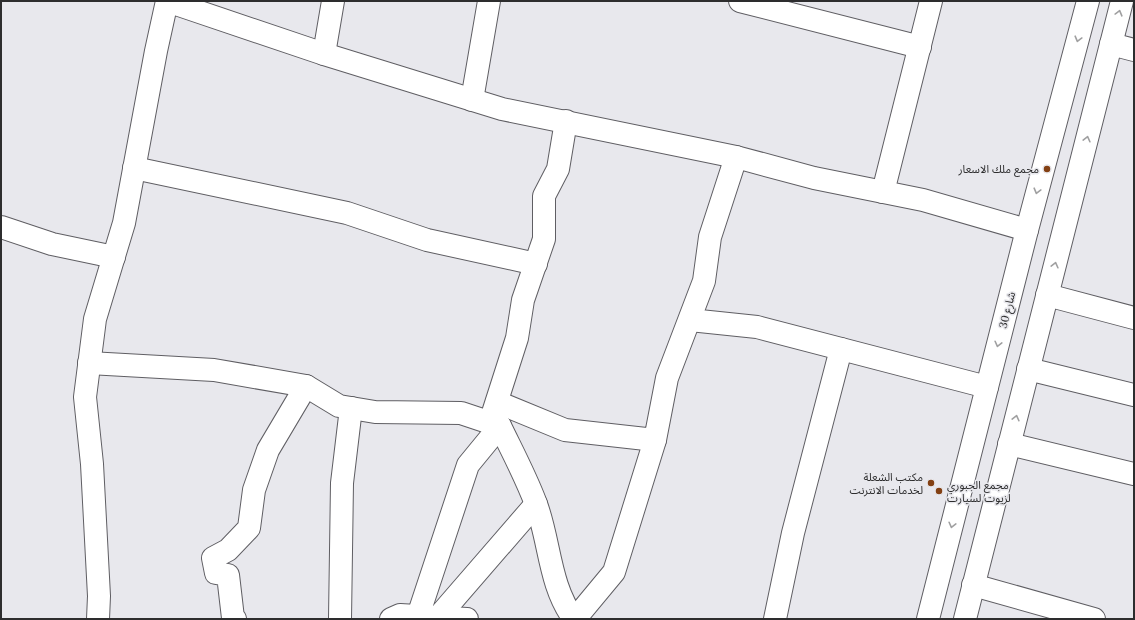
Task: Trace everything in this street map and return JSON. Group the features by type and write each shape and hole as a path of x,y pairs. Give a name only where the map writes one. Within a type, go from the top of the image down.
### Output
{"street":[{"path":"98,619 99,596 92,464 85,397 95,319 124,223 156,51 167,1 324,54 502,109 736,157 814,178 923,200 1027,230"},
{"path":"324,54 333,1"},
{"path":"472,100 489,1"},
{"path":"740,1 785,6 920,47"},
{"path":"883,192 931,1"},
{"name":"شارع 30","path":"928,619 1027,230 1088,1"},
{"path":"964,619 1122,1"},
{"path":"1111,44 1134,50"},
{"path":"428,616 468,465 495,424 497,402 517,338 524,300 544,239 544,196 558,169 566,121"},
{"path":"90,363 214,370 306,386 339,406 375,412 461,413 495,424 536,504 549,559 565,607 575,619 614,572 655,440 668,378 704,281 710,237 736,157"},
{"path":"134,168 347,213 427,240 536,264"},
{"path":"1,227 52,244 114,257"},
{"path":"1047,295 1134,318"},
{"path":"690,320 757,326 987,387"},
{"path":"775,619 793,533 841,349"},
{"path":"1028,369 1134,395"},
{"path":"235,619 233,618 228,575 216,573 213,558 228,550 249,528 254,490 268,450 306,386"},
{"path":"497,402 565,430 655,440"},
{"path":"340,619 342,483 351,408"},
{"path":"1009,444 1134,474"},
{"path":"428,616 536,504"},
{"path":"973,585 1094,619"},
{"path":"391,619 400,615 467,619"}],"place":[{"name":"مجمع ملك الاسعار","path":"1047,169"},
{"name":"مكتب الشعلة لخدمات الانترنت","path":"931,483"},
{"name":"مجمع الجبوري لزيوت لسيارت","path":"939,491"}]}
